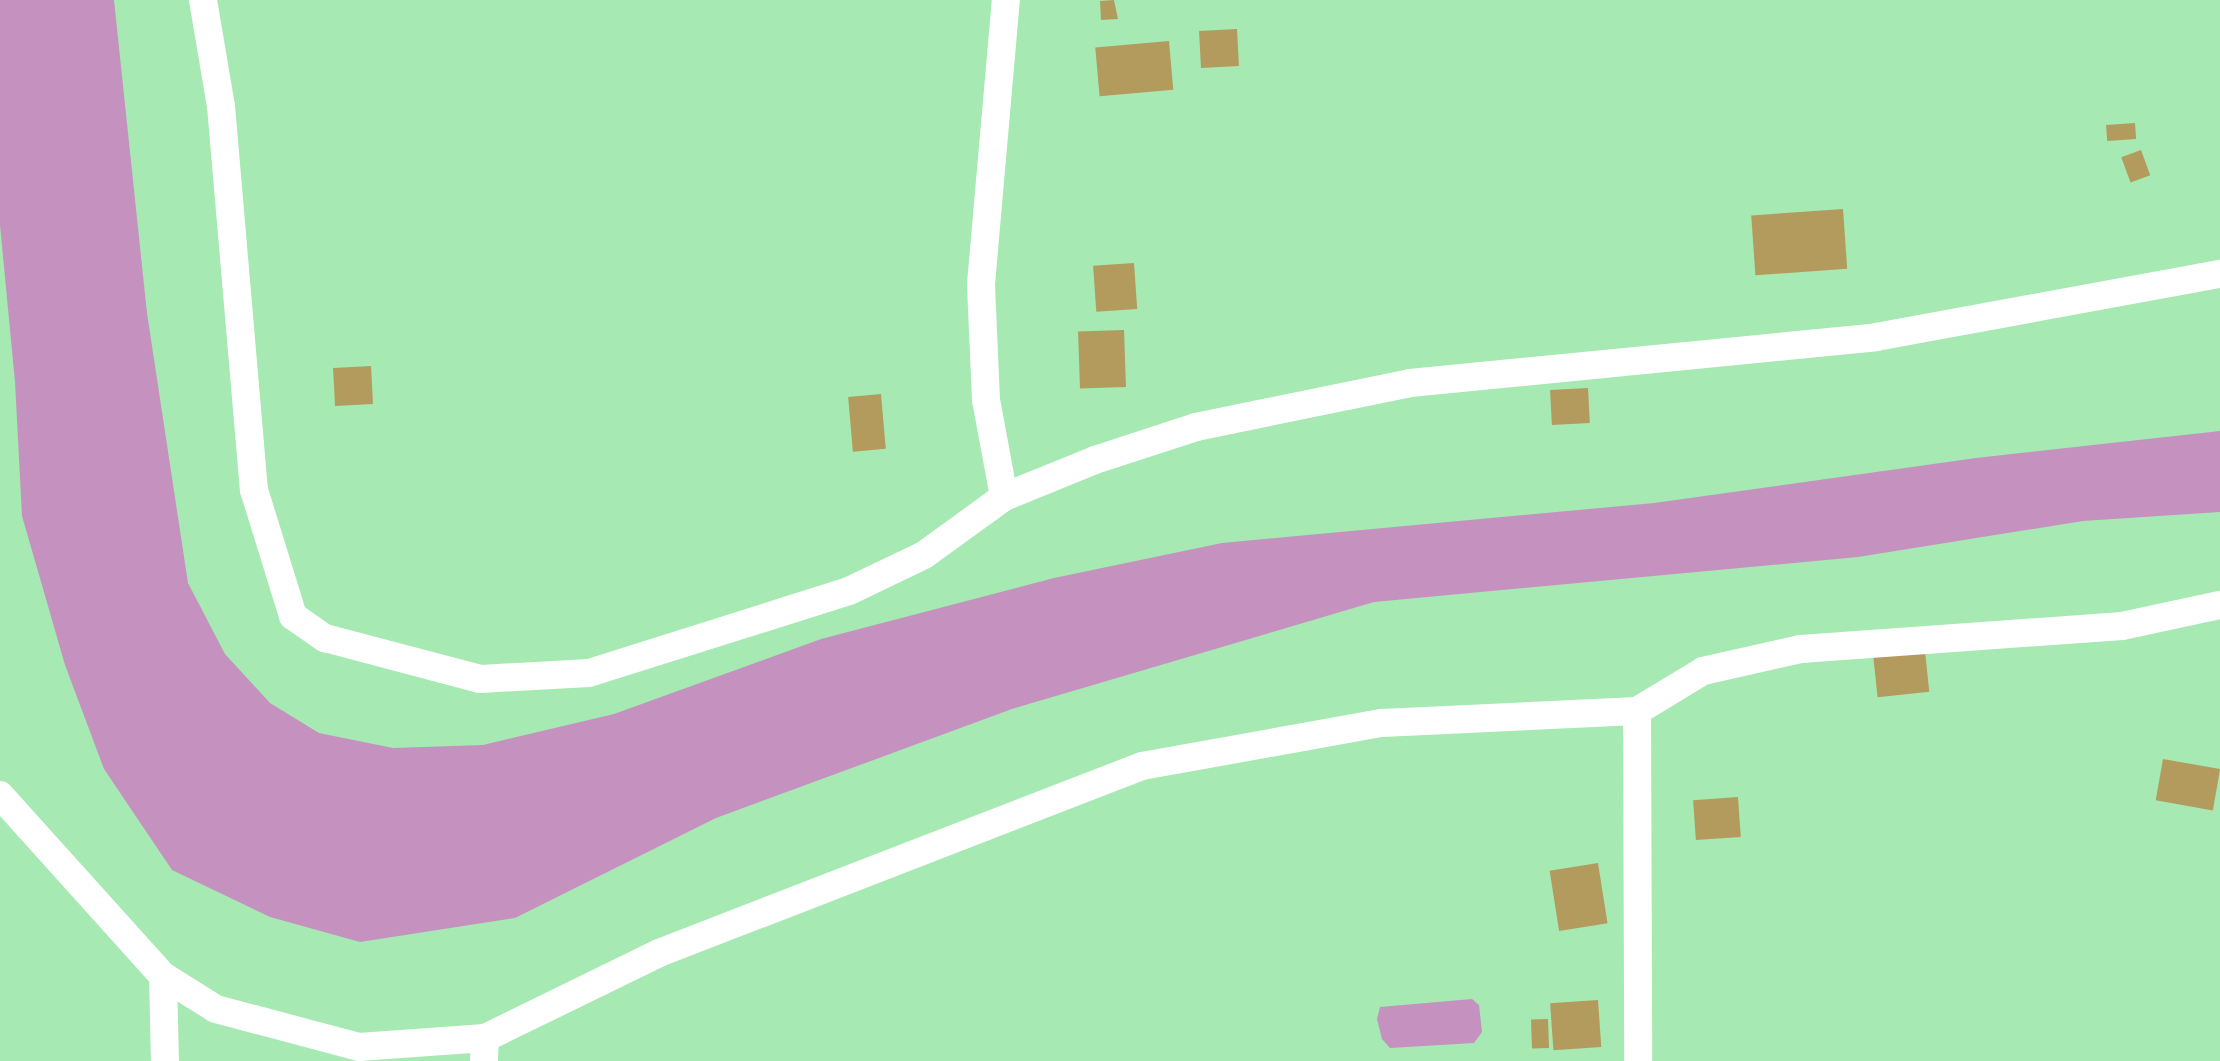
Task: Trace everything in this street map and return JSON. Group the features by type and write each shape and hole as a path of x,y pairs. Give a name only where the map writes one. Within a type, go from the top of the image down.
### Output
{"street":[{"path":"203,0 221,106 254,490 293,616 325,638 480,679 589,673 849,591 924,555 1004,497 1095,460 1196,427 1410,383 1876,338 2220,274"},
{"path":"1004,497 986,400 981,284 1006,0"},
{"path":"0,794 163,976 216,1009 359,1047 485,1050 659,953 1142,766 1382,723 1637,711 1703,671 1801,649 2122,626 2220,605"},
{"path":"1637,711 1638,1061"},
{"path":"163,976 165,1061"}],"shaded area":[{"path":"0,0 114,0 147,313 188,583 225,654 270,703 319,733 393,748 483,745 614,714 821,639 1054,578 1222,543 1654,503 1976,458 2220,431 2220,512 2083,521 1858,557 1374,602 1012,709 716,818 515,918 360,942 270,917 172,870 104,769 65,665 22,516 15,382 0,225"},
{"path":"1472,999 1479,1005 1482,1032 1474,1043 1390,1048 1382,1039 1377,1019 1380,1007"}],"building":[{"path":"1114,0 1118,19 1101,20 1100,1"},
{"path":"1237,29 1239,66 1201,68 1199,31"},
{"path":"1169,41 1173,90 1100,96 1095,47"},
{"path":"2135,123 2136,139 2107,141 2106,125"},
{"path":"2141,150 2150,175 2131,183 2121,157"},
{"path":"1843,209 1847,269 1755,275 1751,215"},
{"path":"1134,263 1137,309 1096,312 1093,266"},
{"path":"1124,330 1126,387 1080,389 1078,332"},
{"path":"371,366 373,404 335,406 333,368"},
{"path":"1588,388 1590,423 1552,425 1550,390"},
{"path":"881,394 886,449 853,452 848,397"},
{"path":"1925,651 1929,692 1878,697 1873,656"},
{"path":"2163,759 2220,769 2213,810 2156,800"},
{"path":"1738,797 1741,837 1696,840 1693,800"},
{"path":"1598,863 1608,923 1559,931 1550,871"},
{"path":"1598,1000 1601,1047 1553,1050 1550,1003"},
{"path":"1548,1019 1549,1048 1532,1049 1531,1020"}]}
